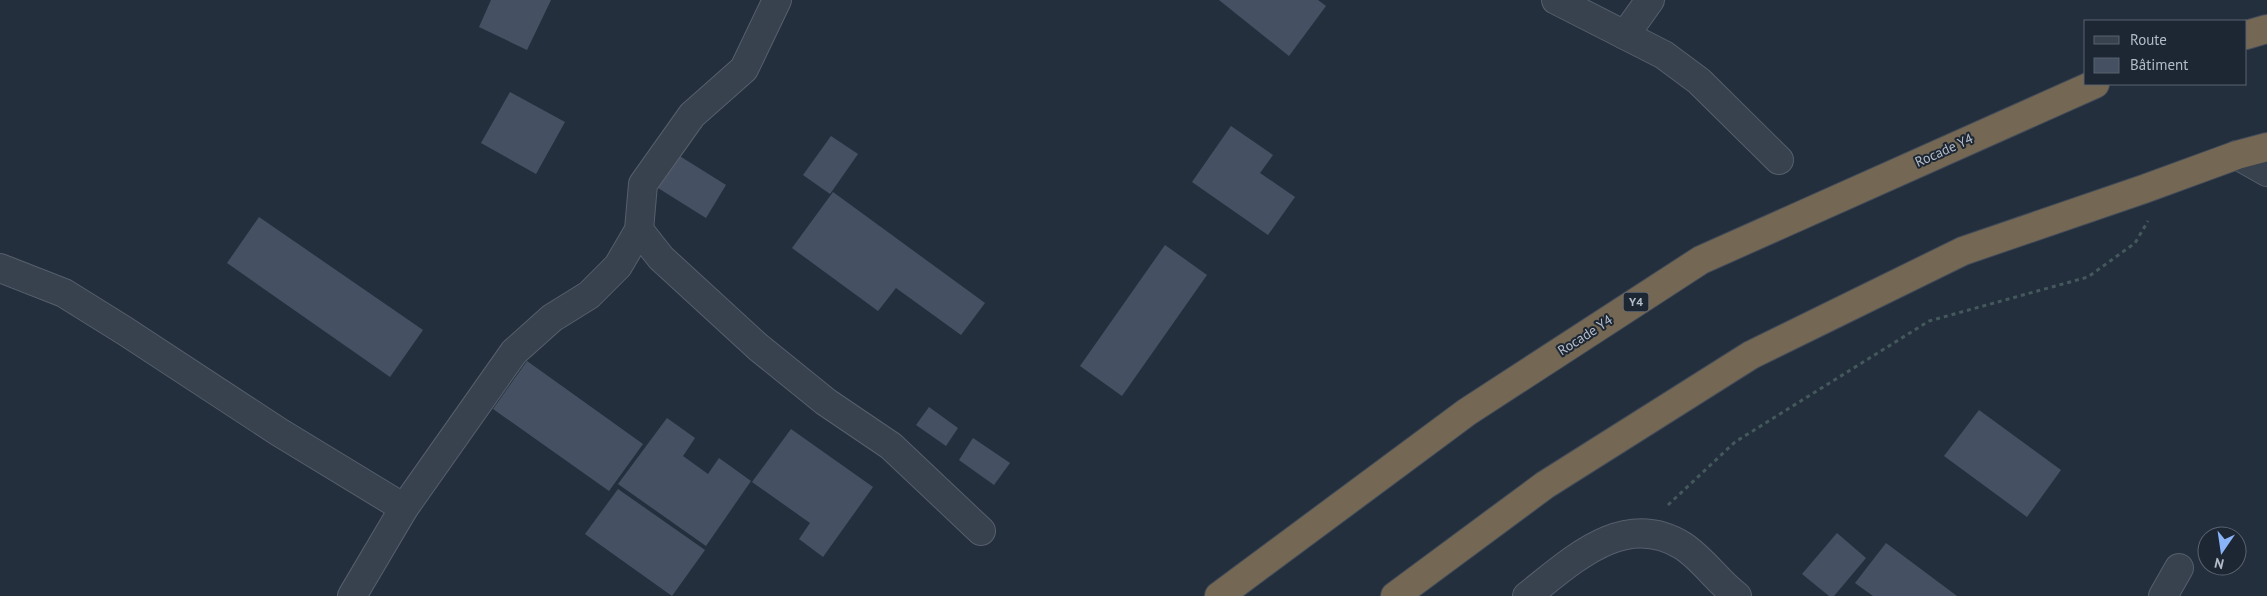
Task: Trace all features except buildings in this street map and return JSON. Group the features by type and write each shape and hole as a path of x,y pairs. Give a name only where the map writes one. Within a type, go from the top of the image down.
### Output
{"highway":[{"path":"2247,35 2267,29"},
{"name":"Rocade Y4","path":"1219,596 1467,412 1701,260 2093,85"},
{"path":"1395,596 1544,485 1750,355 1963,251 2267,146"}],"street":[{"path":"352,596 404,508 514,352 552,318 589,295 618,266 639,230 643,184 692,115 744,70 777,0"},
{"path":"1556,0 1664,55 1699,81 1779,160"},
{"path":"1625,35 1650,0"},
{"path":"2237,155 2267,172"},
{"path":"639,230 661,258 758,347 826,402 891,446 981,531"},
{"path":"0,268 64,293 279,432 404,508"},
{"path":"1527,596 1579,555 1611,538 1640,532 1662,537 1683,547 1737,596"},
{"path":"2164,596 2178,568"}],"path":[{"path":"1640,532 1735,442 1930,321 2088,277 2135,242 2151,215 2144,189"}]}
